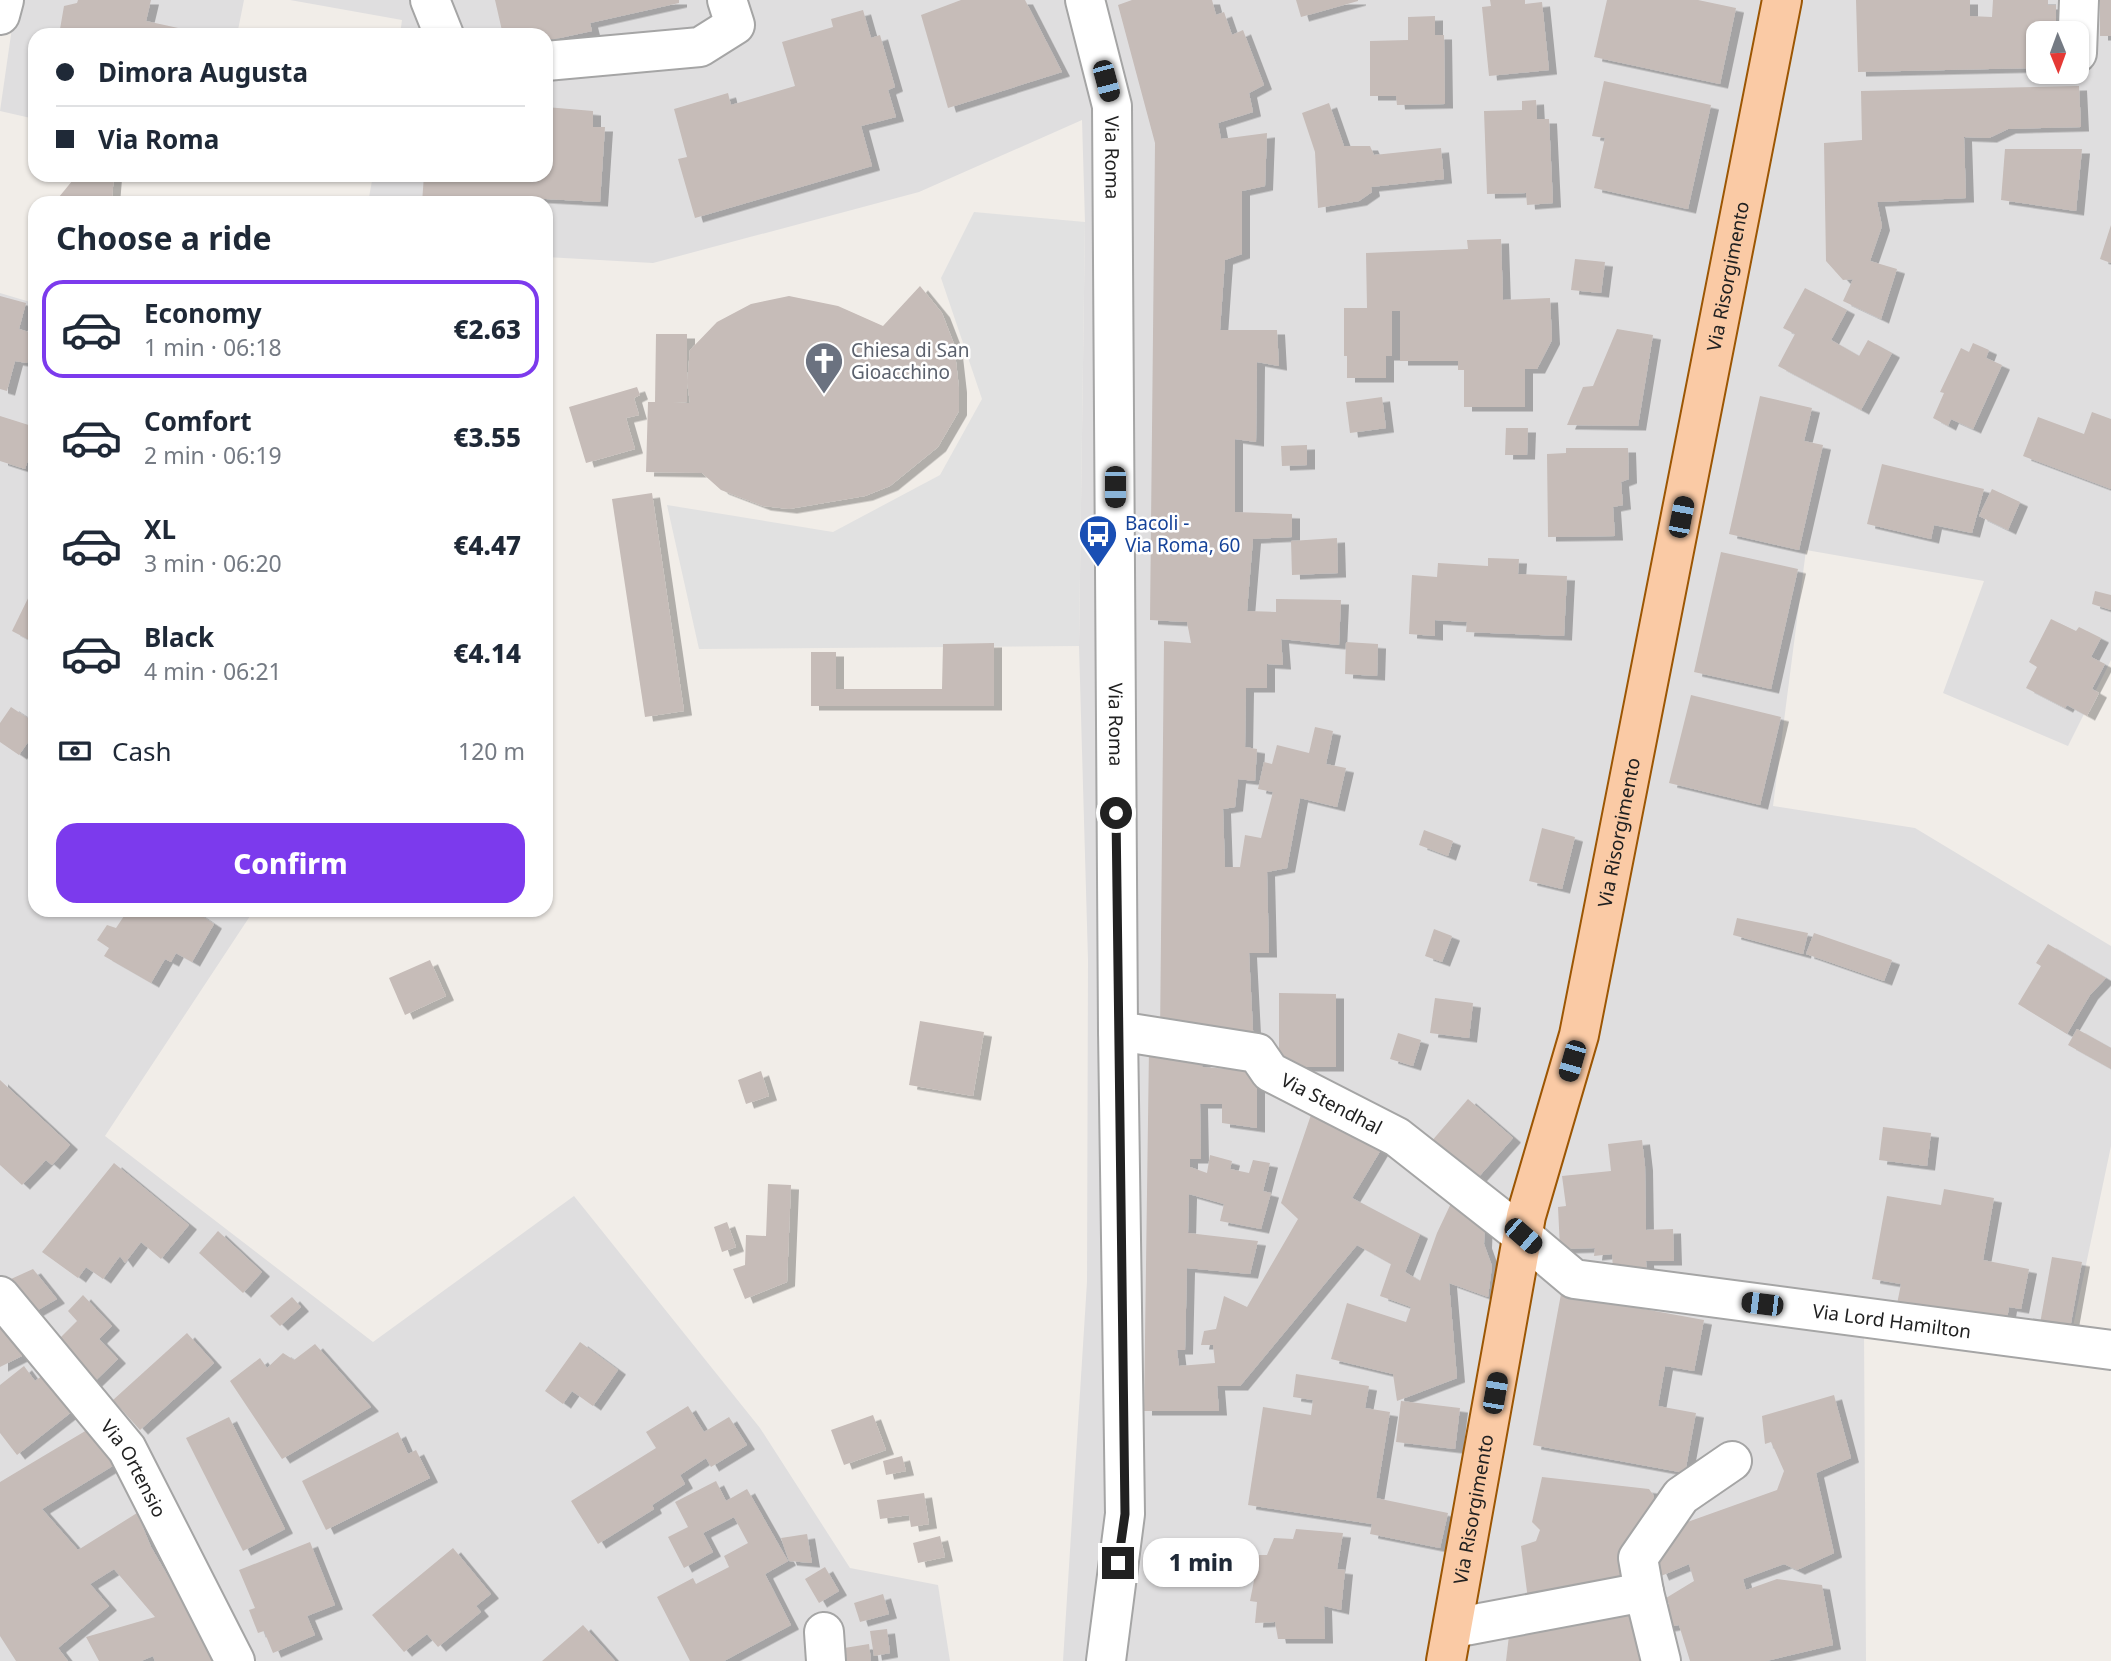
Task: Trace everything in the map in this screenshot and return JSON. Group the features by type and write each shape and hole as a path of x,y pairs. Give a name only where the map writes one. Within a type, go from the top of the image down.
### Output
{"main road":[{"name":"Via Risorgimento","path":"1450,1645 1526,1216 1579,1035 1782,0"}],"street":[{"path":"0,15 4,0"},
{"path":"430,0 441,28"},
{"path":"553,60 700,47 735,25 727,0"},
{"path":"2078,21 2079,0"},
{"name":"Via Roma","path":"1093,2 1112,106 1118,1031 1125,1514 1106,1661"},
{"name":"Via Stendhal","path":"1118,1031 1257,1054 1270,1072 1397,1137 1523,1236"},
{"name":"Via Lord Hamilton","path":"1523,1236 1574,1279 2111,1350"},
{"name":"Via Ortensio","path":"0,1296 127,1449 235,1661"},
{"path":"1661,1661 1644,1592 1639,1558 1681,1496 1732,1461"},
{"path":"1450,1645 1644,1592"}],"shaded area":[{"path":"16,0 244,0 238,28 28,28 28,117 0,111"},
{"path":"290,0 2111,0 2111,660 2068,746 1943,693 1984,581 1806,550 1773,806 1915,828 2111,946 2111,1146 2072,1331 1864,1332 1866,1661 1063,1661 1087,1282 1088,960 1079,646 1085,222 1082,120 919,192 653,263 553,257 553,196 369,196 372,182 553,182 553,28 401,28 402,20"},
{"path":"974,212 1085,222 1079,646 699,649 667,505 833,532 940,475 982,399 941,278"},
{"path":"0,293 28,301 28,917 249,917 105,1136 373,1342 574,1196 760,1428 850,1568 938,1585 950,1661 0,1661"}],"building":[{"path":"78,0 151,0 146,21 178,28 60,28 64,6 77,3"},
{"path":"495,0 679,0 679,3 590,23 592,31 553,39 553,28 501,28"},
{"path":"961,0 1025,0 1062,72 948,108 921,15"},
{"path":"1132,0 1212,0 1216,15 1224,12 1232,35 1243,30 1264,85 1249,93 1253,112 1218,123 1221,139 1267,133 1265,186 1242,191 1242,254 1225,260 1220,330 1277,330 1279,366 1257,362 1256,442 1235,439 1235,512 1292,514 1292,537 1253,539 1247,611 1276,612 1276,599 1341,600 1339,645 1281,639 1283,665 1267,664 1267,688 1246,688 1245,747 1257,749 1255,781 1238,779 1235,807 1223,809 1225,867 1240,867 1245,835 1261,838 1273,792 1258,789 1264,762 1272,764 1277,745 1309,753 1315,727 1333,731 1326,764 1346,768 1337,807 1300,798 1287,868 1267,872 1269,953 1249,953 1254,1049 1160,1036 1164,641 1191,643 1187,622 1150,620 1155,143 1118,5"},
{"path":"1296,0 1358,0 1358,1 1301,17"},
{"path":"1490,0 1525,0 1525,4 1542,2 1549,70 1489,76 1482,7 1491,6"},
{"path":"1607,0 1698,0 1736,8 1720,84 1594,57"},
{"path":"1856,0 1970,0 1970,16 1992,17 1993,0 2048,0 2048,5 2056,5 2056,21 2026,21 2026,68 1858,72"},
{"path":"2100,0 2111,0 2111,36 2100,36"},
{"path":"863,10 871,38 880,35 895,87 888,90 896,117 861,126 872,166 695,218 678,159 687,157 674,109 728,93 731,105 795,86 782,42 833,27 831,19"},
{"path":"1435,16 1435,35 1444,35 1445,104 1397,105 1396,96 1370,96 1370,41 1408,40 1408,17"},
{"path":"1604,81 1711,105 1688,209 1594,188 1605,138 1592,136"},
{"path":"2079,86 2081,127 2008,129 1989,138 1964,137 1966,198 1877,202 1882,226 1870,261 1897,269 1881,319 1843,301 1853,279 1843,280 1826,261 1824,143 1862,140 1861,91"},
{"path":"1536,100 1537,119 1549,119 1553,203 1527,205 1526,193 1487,194 1484,111 1522,110 1522,101"},
{"path":"1329,103 1344,146 1370,146 1374,155 1441,148 1444,179 1371,187 1372,192 1359,201 1318,208 1315,152 1302,113"},
{"path":"553,108 593,111 593,127 605,127 600,202 553,199 553,196 422,196 424,182 553,182"},
{"path":"2005,149 2082,149 2076,211 2001,200"},
{"path":"71,182 113,182 112,196 60,196"},
{"path":"2111,225 2111,263 2100,259"},
{"path":"1501,239 1503,300 1550,298 1552,340 1537,369 1525,369 1525,407 1464,407 1464,370 1458,370 1458,361 1400,361 1400,311 1392,311 1392,356 1386,356 1386,378 1347,378 1344,308 1367,308 1366,253 1468,249 1467,240"},
{"path":"1575,259 1605,262 1601,293 1571,290"},
{"name":"Chiesa di San Gioacchino","path":"920,286 942,313 954,344 959,411 938,447 890,486 865,496 789,509 763,506 721,490 702,473 646,472 648,402 655,402 656,334 687,334 687,382 690,350 717,322 751,304 789,296 838,306 883,326","holes":["687,382 690,403 673,403 687,402"]},
{"path":"1805,288 1847,310 1831,340 1859,356 1868,340 1892,353 1861,410 1778,366 1795,334 1783,328"},
{"path":"0,296 26,303 19,329 28,332 28,359 27,363 15,361 7,391 0,389"},
{"path":"1617,329 1653,335 1638,426 1567,425 1583,387 1593,386"},
{"path":"1973,343 1989,350 1986,358 2002,365 1973,429 1951,419 1948,426 1933,418 1944,393 1940,392 1961,348 1969,352"},
{"path":"637,387 640,395 634,398 639,415 626,418 635,449 586,463 569,407"},
{"path":"1760,396 1812,408 1804,441 1823,445 1799,550 1729,534"},
{"path":"1382,397 1386,428 1350,433 1346,402"},
{"path":"2092,412 2111,419 2111,489 2023,456 2038,417 2084,434"},
{"path":"0,416 28,425 28,460 25,469 0,461"},
{"path":"1506,428 1528,428 1527,455 1505,455"},
{"path":"1307,445 1307,465 1282,466 1281,446"},
{"path":"1566,448 1628,448 1629,479 1621,482 1623,505 1613,507 1615,536 1548,537 1547,454 1566,453"},
{"path":"1882,464 1984,489 1972,533 1934,525 1931,539 1867,524"},
{"path":"1992,489 2020,502 2008,530 1979,516"},
{"path":"652,493 684,711 645,717 612,499"},
{"path":"1337,538 1338,573 1292,575 1291,541"},
{"path":"1721,552 1798,569 1771,689 1694,672"},
{"path":"1488,558 1519,559 1518,574 1567,576 1564,636 1466,632 1467,622 1435,620 1435,636 1409,634 1412,575 1437,577 1438,563 1488,566"},
{"path":"2095,591 2111,595 2111,610 2092,604"},
{"path":"28,598 28,639 12,631"},
{"path":"2051,619 2076,631 2079,627 2101,638 2091,657 2105,664 2092,689 2099,693 2087,716 2026,688 2037,667 2029,662"},
{"path":"1346,642 1378,644 1377,676 1345,674"},
{"path":"994,643 994,706 811,706 811,652 836,652 836,689 942,689 943,644"},
{"path":"1691,695 1781,717 1760,805 1669,783"},
{"path":"11,707 28,718 28,742 19,755 0,742 0,723"},
{"path":"1542,828 1575,837 1562,889 1529,881"},
{"path":"1424,830 1453,841 1448,856 1419,845"},
{"path":"123,917 204,917 214,924 192,962 176,953 171,962 165,959 151,983 104,956 109,948 97,940 107,925 116,928"},
{"path":"1737,918 1808,933 1803,954 1733,935"},
{"path":"1434,929 1452,936 1442,962 1425,956"},
{"path":"1814,933 1892,960 1884,981 1806,954"},
{"path":"2048,944 2106,978 2090,995 2067,1034 2018,1004 2041,966 2036,963"},
{"path":"430,960 446,996 405,1015 389,978"},
{"path":"1279,993 1336,994 1336,1067 1279,1067"},
{"path":"1435,998 1473,1003 1469,1038 1430,1033"},
{"path":"920,1021 984,1032 973,1096 909,1085"},
{"path":"2077,1029 2111,1048 2111,1069 2068,1045"},
{"path":"1398,1033 1421,1040 1413,1066 1390,1059"},
{"path":"1149,1048 1204,1054 1202,1067 1257,1071 1257,1128 1222,1123 1222,1104 1200,1104 1201,1159 1190,1159 1190,1167 1207,1173 1210,1155 1232,1161 1230,1169 1249,1173 1253,1160 1270,1163 1263,1191 1271,1193 1261,1229 1220,1221 1224,1204 1189,1194 1188,1233 1258,1241 1250,1274 1187,1268 1185,1350 1177,1350 1179,1366 1215,1363 1213,1345 1201,1345 1204,1331 1216,1329 1224,1296 1247,1307 1298,1219 1281,1203 1313,1109 1353,1129 1351,1137 1382,1148 1352,1198 1420,1234 1405,1272 1420,1281 1437,1233 1454,1197 1485,1218 1484,1244 1492,1266 1488,1297 1449,1283 1457,1378 1397,1401 1393,1374 1331,1359 1347,1303 1406,1322 1411,1307 1380,1296 1391,1264 1357,1245 1240,1386 1217,1386 1219,1411 1144,1411"},
{"path":"761,1071 769,1096 746,1104 738,1080"},
{"path":"0,1080 70,1145 52,1165 46,1160 22,1185 0,1165"},
{"path":"1468,1099 1513,1138 1469,1188 1424,1150"},
{"path":"1883,1127 1931,1133 1927,1166 1879,1160"},
{"path":"1642,1140 1646,1230 1673,1229 1674,1261 1646,1261 1647,1276 1613,1269 1612,1254 1594,1256 1595,1248 1560,1249 1558,1207 1566,1206 1562,1176 1611,1171 1608,1144"},
{"path":"114,1163 189,1225 161,1259 141,1242 125,1263 120,1256 103,1279 86,1267 78,1278 42,1252"},
{"path":"768,1184 791,1185 787,1282 745,1299 733,1269 745,1265 746,1235 766,1236"},
{"path":"1944,1189 1994,1198 1983,1260 2029,1269 2021,1309 2009,1307 2006,1325 1897,1304 1901,1284 1872,1279 1887,1196 1941,1205"},
{"path":"727,1222 736,1247 722,1252 714,1227"},
{"path":"218,1231 262,1272 243,1293 199,1253"},
{"path":"2052,1257 2082,1262 2069,1334 2039,1329"},
{"path":"33,1269 57,1299 24,1318 0,1284"},
{"path":"1561,1294 1704,1320 1694,1371 1665,1366 1658,1406 1696,1413 1685,1473 1533,1445"},
{"path":"83,1295 112,1326 99,1339 118,1359 90,1386 52,1346 77,1321 68,1311"},
{"path":"292,1297 301,1307 280,1326 270,1316"},
{"path":"0,1315 10,1322 22,1356 0,1367"},
{"path":"187,1333 214,1363 140,1430 113,1400"},
{"path":"580,1342 618,1370 593,1406 572,1391 563,1404 545,1391"},
{"path":"315,1344 371,1407 282,1459 230,1381 260,1358 267,1368 283,1353 294,1360"},
{"path":"24,1366 35,1381 54,1367 83,1403 17,1455 0,1433 0,1385"},
{"path":"1296,1374 1369,1386 1365,1408 1390,1412 1376,1498 1448,1513 1440,1548 1370,1534 1372,1524 1248,1505 1263,1407 1311,1415 1313,1400 1293,1397"},
{"path":"1834,1395 1851,1458 1816,1473 1834,1553 1797,1570 1784,1564 1743,1579 1746,1590 1777,1579 1822,1585 1833,1645 1766,1661 1690,1661 1679,1625 1666,1627 1660,1608 1669,1604 1666,1598 1694,1581 1689,1564 1661,1576 1654,1559 1679,1525 1777,1490 1784,1471 1771,1442 1765,1444 1762,1416"},
{"path":"1401,1401 1460,1408 1455,1449 1396,1442"},
{"path":"688,1406 704,1432 729,1417 747,1445 711,1467 706,1458 680,1475 685,1484 652,1505 654,1509 598,1544 571,1501 656,1448 646,1432"},
{"path":"873,1415 886,1450 844,1465 831,1430"},
{"path":"229,1417 285,1529 243,1551 186,1438"},
{"path":"97,1424 116,1464 42,1509 78,1550 137,1513 151,1547 217,1661 155,1661 153,1656 141,1661 99,1661 86,1637 155,1617 114,1569 90,1584 109,1606 58,1648 68,1661 16,1661 0,1636 0,1482"},
{"path":"398,1432 408,1454 416,1450 430,1478 326,1530 302,1481"},
{"path":"902,1456 906,1471 886,1475 883,1461"},
{"path":"1542,1477 1649,1489 1654,1496 1648,1527 1628,1575 1529,1607 1521,1546 1536,1541 1540,1530 1532,1522"},
{"path":"716,1481 726,1501 747,1489 788,1561 765,1574 791,1625 724,1661 690,1661 657,1597 693,1578 696,1584 729,1567 724,1556 748,1543 734,1517 703,1533 713,1552 684,1568 668,1537 688,1527 675,1502"},
{"path":"924,1493 929,1524 911,1527 909,1515 880,1519 877,1500"},
{"path":"1296,1529 1343,1533 1337,1569 1345,1570 1341,1610 1324,1606 1325,1639 1278,1639 1275,1622 1255,1623 1257,1602 1250,1601 1259,1555 1267,1555 1274,1538 1293,1539"},
{"path":"807,1534 812,1563 789,1561 781,1538"},
{"path":"940,1536 945,1557 918,1563 913,1543"},
{"path":"310,1542 335,1605 307,1616 315,1635 273,1653 264,1631 258,1633 249,1610 255,1608 239,1570"},
{"path":"453,1548 491,1594 476,1606 481,1612 438,1647 427,1634 404,1652 372,1615"},
{"path":"825,1567 839,1591 819,1603 805,1579"},
{"path":"883,1594 889,1614 860,1622 854,1603"},
{"path":"1634,1604 1642,1661 1506,1661 1510,1627"},
{"path":"583,1625 615,1661 542,1661"},
{"path":"887,1629 890,1653 874,1656 870,1631"},
{"path":"869,1644 871,1661 834,1661 832,1650"}],"place":[{"name":"Chiesa di San Gioacchino","path":"824,395"},
{"name":"Bacoli - Via Roma, 60","path":"1098,568"}],"route":[{"path":"1116,813 1125,1514 1118,1563"}]}
